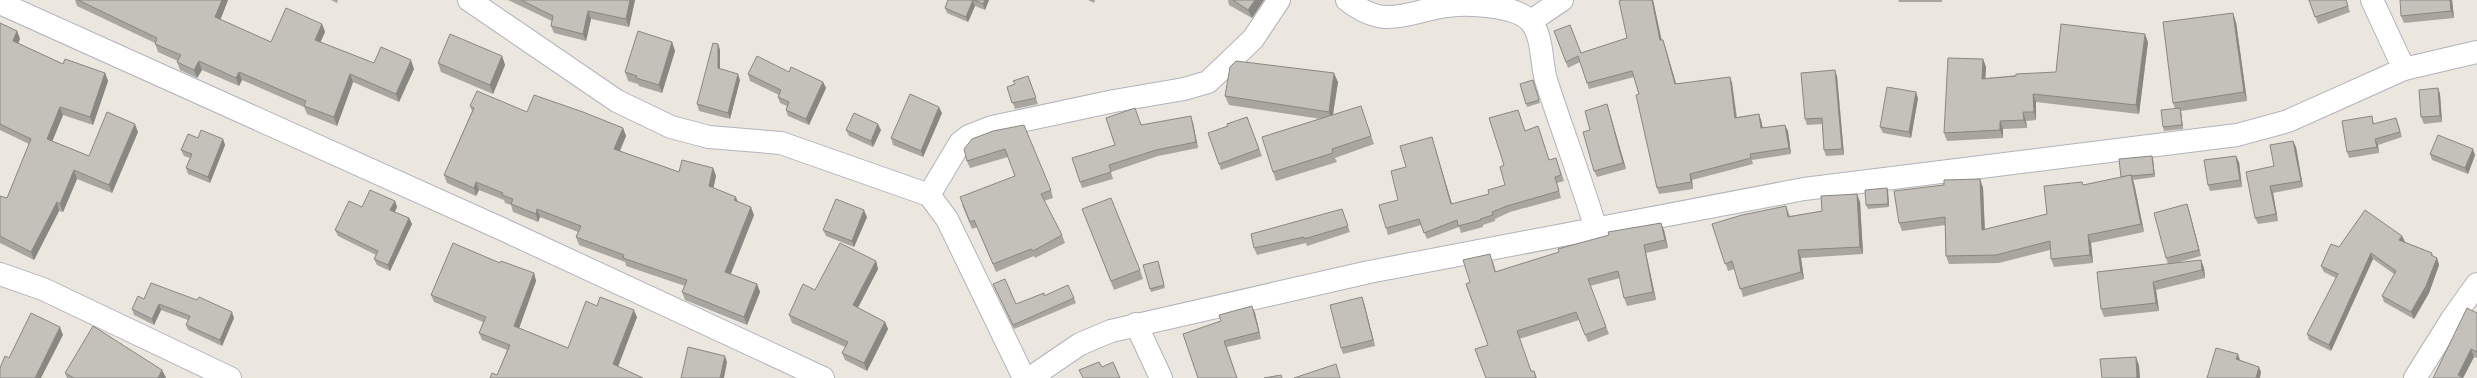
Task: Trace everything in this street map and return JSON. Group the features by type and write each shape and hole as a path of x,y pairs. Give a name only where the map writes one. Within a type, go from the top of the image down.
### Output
{"street":[{"path":"469,0 617,102 671,127 709,137 781,143 928,195 948,219 1024,378"},
{"path":"928,195 960,143 976,133 992,127 1114,101 1184,89 1208,82 1253,39 1279,0"},
{"path":"1347,0 1370,13 1385,17 1423,13 1446,6 1468,6 1507,8 1531,21 1536,32 1546,79 1596,229"},
{"path":"1531,21 1562,0"},
{"path":"2372,0 2404,69"},
{"path":"0,3 488,222 823,378"},
{"path":"1030,378 1080,344 1111,331 1136,324 1369,272 1804,189 2238,135 2288,122 2404,69 2477,52"},
{"path":"0,274 44,290 230,378"},
{"path":"2415,378 2452,318 2477,284"},
{"path":"1136,324 1161,378"}],"building":[{"path":"78,0 222,0 215,17 271,42 286,8 322,24 315,40 374,63 381,47 411,60 396,94 350,74 334,117 304,106 306,101 239,72 236,78 199,61 194,70 177,62 181,55 155,44 157,38"},
{"path":"521,0 630,0 626,19 588,11 583,34 551,26 553,16"},
{"path":"948,0 973,0 966,17 945,8"},
{"path":"974,0 985,0 983,4"},
{"path":"1233,0 1255,0 1248,10"},
{"path":"1652,0 1660,40 1663,40 1675,84 1730,77 1735,118 1759,114 1761,128 1785,125 1789,148 1750,154 1751,158 1690,174 1691,182 1657,188 1636,95 1639,94 1632,71 1587,83 1578,56 1566,62 1554,31 1570,25 1581,53 1627,38 1619,1"},
{"path":"2309,0 2346,0 2348,6 2315,17"},
{"path":"2400,0 2450,0 2451,11 2401,16"},
{"path":"2233,13 2244,92 2173,103 2163,22"},
{"path":"0,23 17,31 13,41 63,64 65,59 105,73 90,117 60,107 47,139 89,156 107,112 135,124 109,185 74,170 60,204 57,202 31,252 0,236 0,196 7,198 31,139 0,124"},
{"path":"2061,24 2145,34 2136,105 2033,94 2034,112 2023,112 2024,120 2000,121 2000,130 1944,133 1948,58 1983,59 1982,79 2016,76 2016,74 2056,72"},
{"path":"638,31 672,42 659,85 636,78 637,76 625,72"},
{"path":"450,34 502,56 490,85 438,63"},
{"path":"713,43 718,44 718,68 738,74 728,113 697,104"},
{"path":"757,56 789,72 791,67 823,82 806,119 786,110 789,102 778,97 781,90 748,74"},
{"path":"1236,61 1334,73 1329,112 1225,96 1230,67"},
{"path":"1835,70 1842,149 1824,150 1822,118 1805,119 1801,73"},
{"path":"1028,76 1036,98 1012,103 1007,87 1015,84 1013,81"},
{"path":"1533,80 1539,100 1526,104 1520,84"},
{"path":"1887,87 1916,92 1909,132 1880,127"},
{"path":"2438,88 2440,116 2421,117 2419,90"},
{"path":"477,91 527,112 534,95 623,128 614,149 679,172 682,160 713,168 709,186 736,197 734,200 751,207 725,272 757,284 744,317 682,292 687,280 623,258 624,255 576,237 581,226 537,209 536,214 511,204 513,199 502,195 503,193 476,182 474,188 444,175 474,108 470,106"},
{"path":"910,94 939,107 921,151 891,138"},
{"path":"1607,104 1623,163 1594,171 1583,132 1590,130 1585,111"},
{"path":"1361,106 1371,136 1332,149 1333,153 1273,172 1262,137"},
{"path":"1135,108 1141,125 1191,116 1196,142 1156,150 1109,165 1111,172 1080,182 1072,158 1115,145 1106,118"},
{"path":"2180,108 2182,125 2163,127 2161,110"},
{"path":"1518,110 1525,131 1538,126 1549,160 1556,158 1561,175 1555,177 1559,191 1507,206 1492,212 1493,215 1480,219 1481,220 1458,226 1457,220 1424,233 1419,219 1386,228 1379,205 1398,200 1391,171 1406,167 1400,146 1432,137 1451,204 1489,194 1488,190 1505,185 1500,167 1504,165 1489,118"},
{"path":"854,113 878,124 871,141 846,130"},
{"path":"2372,116 2373,124 2396,118 2400,132 2375,139 2377,147 2347,152 2342,121"},
{"path":"1247,117 1259,149 1219,164 1208,133"},
{"path":"1024,125 1051,190 1041,194 1062,235 1033,251 1031,249 993,264 974,220 970,222 960,197 1015,176 1005,149 967,161 964,149 972,139 993,131"},
{"path":"201,130 223,139 208,177 186,168 192,154 181,150 188,134 198,138"},
{"path":"2438,135 2473,149 2465,168 2430,154"},
{"path":"2293,141 2301,181 2270,186 2276,214 2255,218 2246,172 2274,166 2270,145"},
{"path":"2152,156 2154,174 2121,177 2119,159"},
{"path":"2236,156 2240,180 2208,185 2204,160"},
{"path":"2131,175 2141,224 2088,235 2090,255 2051,259 2050,241 1996,255 1946,256 1945,217 1899,223 1894,191 1944,185 1944,180 1980,179 1982,230 2047,214 2044,186 2082,182 2083,185"},
{"path":"1887,188 1888,204 1866,205 1865,190"},
{"path":"370,190 395,201 390,210 409,218 388,265 374,259 378,251 335,230 349,201 362,207"},
{"path":"1857,194 1860,247 1798,250 1801,272 1740,289 1732,261 1725,264 1712,224 1742,215 1786,206 1788,217 1822,211 1821,196"},
{"path":"1111,198 1140,270 1111,281 1082,209"},
{"path":"836,199 864,210 852,241 823,230"},
{"path":"2187,204 2199,250 2166,258 2154,213"},
{"path":"1342,209 1348,226 1304,239 1304,237 1254,248 1251,234"},
{"path":"2365,210 2402,236 2399,240 2432,253 2431,255 2437,258 2426,286 2411,312 2382,296 2396,271 2371,253 2329,345 2307,334 2338,274 2321,266 2331,244 2339,247"},
{"path":"1661,223 1665,240 1644,245 1653,292 1624,298 1618,271 1588,279 1606,327 1585,335 1576,312 1517,331 1531,371 1534,371 1536,378 1486,378 1475,349 1488,345 1466,284 1470,282 1463,260 1490,254 1495,272 1559,252 1558,249 1609,235 1608,232"},
{"path":"453,243 500,263 501,261 534,273 514,326 568,348 586,301 597,306 600,297 634,310 613,364 643,378 490,378 492,373 497,375 510,345 479,333 486,317 431,295"},
{"path":"840,243 876,261 853,305 885,322 864,363 842,353 848,342 789,315 803,284 815,290"},
{"path":"2201,260 2202,270 2153,282 2156,303 2101,309 2097,272"},
{"path":"1158,261 1164,285 1150,289 1143,265"},
{"path":"1005,279 1016,304 1044,293 1044,296 1068,285 1074,298 1013,325 993,284"},
{"path":"151,283 197,300 199,297 232,312 220,340 186,325 190,316 159,304 152,319 132,309 138,296 144,299"},
{"path":"1362,297 1373,340 1341,348 1330,305"},
{"path":"1252,306 1259,332 1224,341 1237,378 1198,378 1183,334 1221,321 1219,315"},
{"path":"2467,308 2477,313 2477,352 2471,349 2458,375 2463,378 2433,378"},
{"path":"31,313 60,327 35,378 0,378 0,368 5,356 9,358"},
{"path":"93,326 162,370 158,378 74,378 65,373"},
{"path":"688,347 725,356 720,378 681,378"},
{"path":"2216,348 2238,354 2236,359 2259,367 2256,378 2207,378"},
{"path":"2136,357 2137,378 2102,378 2100,359"},
{"path":"1099,362 1102,367 1113,362 1120,378 1083,378 1079,370"},
{"path":"1336,364 1340,378 1294,378"},
{"path":"1281,375 1282,378 1264,378"}]}
